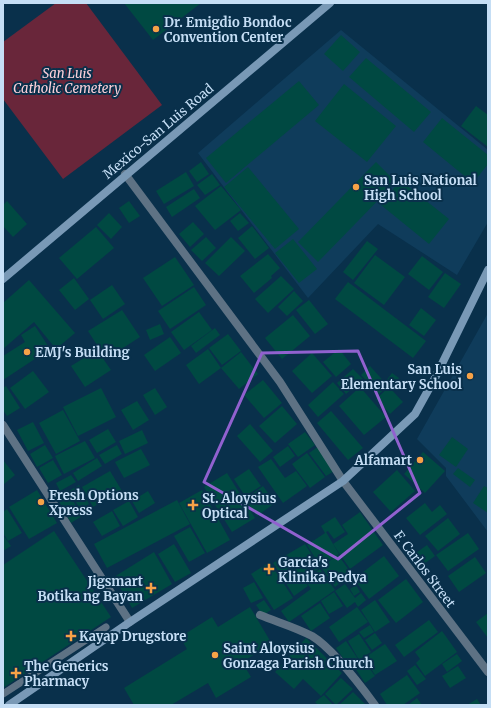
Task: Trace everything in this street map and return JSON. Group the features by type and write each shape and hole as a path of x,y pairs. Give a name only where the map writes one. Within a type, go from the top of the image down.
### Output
{"main road":[{"name":"Mexico-San Luis Road","path":"3,279 125,174 330,3"},
{"path":"9,705 130,622 343,481 415,414 435,378 488,270"}],"street":[{"name":"F. Carlos Street","path":"125,174 280,382 343,481 488,672"},
{"path":"3,425 130,622"},
{"path":"260,615 291,626 313,637 335,657 375,705"}],"lane":[{"path":"3,694 65,656 106,627"},
{"path":"65,656 70,663"},
{"path":"16,686 22,696"}],"highlighted area":[{"path":"358,351 420,493 338,559 204,482 262,353"}],"shaded area":[{"name":"San Luis National High School","path":"341,30 488,150 488,222 457,275 378,224 308,298 198,153"},
{"name":"San Luis Elementary School","path":"488,313 488,532 446,476 446,468 417,439"}],"green space":[{"name":"San Luis Catholic Cemetery","path":"56,3 86,3 162,105 63,179 3,99 3,42"}],"building":[{"name":"Dr. Emigdio Bondoc Convention Center","path":"124,3 201,3 153,40"},
{"path":"341,35 360,52 343,71 324,54"},
{"path":"366,58 431,112 414,132 349,77"},
{"path":"299,81 319,105 226,183 206,158"},
{"path":"344,84 396,126 367,162 315,121"},
{"path":"476,106 488,115 488,147 461,126"},
{"path":"442,118 488,155 488,164 473,183 423,142"},
{"path":"201,162 209,174 197,182 189,171"},
{"name":"San Luis National High School","path":"376,162 396,182 318,262 298,242"},
{"path":"248,167 299,229 275,249 224,187"},
{"path":"186,172 194,186 164,204 156,191"},
{"path":"212,174 220,185 205,195 197,185"},
{"path":"400,180 449,219 429,244 381,205"},
{"path":"221,186 241,210 215,230 195,206"},
{"path":"194,189 200,198 172,217 166,207"},
{"path":"7,201 27,224 13,237 3,226 3,205"},
{"path":"129,201 140,216 129,223 119,208"},
{"path":"109,213 122,227 111,239 97,225"},
{"path":"240,213 249,223 238,231 230,221"},
{"path":"193,222 204,234 190,247 179,234"},
{"path":"252,226 269,248 255,259 238,238"},
{"path":"96,227 114,248 77,279 59,258"},
{"path":"206,237 216,248 202,261 191,250"},
{"path":"231,237 245,251 219,276 205,263"},
{"path":"293,239 317,269 299,283 275,253"},
{"path":"367,241 378,249 353,280 343,272"},
{"path":"268,254 280,268 271,276 272,278 254,293 240,276"},
{"path":"375,255 405,277 384,305 354,283"},
{"path":"422,256 443,272 429,290 408,274"},
{"path":"175,257 194,285 162,306 143,278"},
{"path":"445,273 461,284 444,308 428,297"},
{"path":"281,276 294,289 268,313 255,299"},
{"path":"74,278 89,299 75,310 59,290"},
{"path":"29,280 75,333 56,349 34,322 3,349 3,303"},
{"path":"348,282 426,341 413,358 335,299"},
{"path":"112,285 125,304 103,319 90,300"},
{"path":"194,287 206,305 170,329 158,311"},
{"path":"294,291 303,301 287,316 278,307"},
{"path":"309,300 328,324 315,334 296,310"},
{"path":"421,308 436,320 424,336 409,325"},
{"path":"122,310 140,337 106,359 88,331"},
{"path":"199,312 212,330 184,350 171,332"},
{"path":"293,315 310,336 282,359 265,338"},
{"path":"160,324 164,334 150,340 146,330"},
{"name":"EMJ's Building","path":"35,326 50,349 3,380 3,356 25,342 21,335"},
{"path":"215,328 220,335 196,353 191,346"},
{"path":"228,334 241,351 222,365 209,348"},
{"path":"170,337 181,353 155,371 144,355"},
{"path":"208,349 221,368 199,384 186,365"},
{"path":"339,349 351,364 336,377 323,362"},
{"path":"97,350 111,370 85,387 71,366"},
{"path":"241,352 258,374 239,389 221,368"},
{"path":"312,353 332,376 312,393 292,371"},
{"path":"370,366 388,386 379,394 361,375"},
{"path":"353,369 363,379 346,394 337,383"},
{"path":"33,371 49,392 25,409 10,388"},
{"path":"392,373 399,378 393,387 386,381"},
{"path":"263,380 282,403 264,418 244,395"},
{"path":"333,382 344,394 318,417 308,405"},
{"path":"6,386 20,408 7,416 3,410 3,388"},
{"path":"360,387 386,417 364,435 339,406"},
{"path":"389,387 403,402 390,414 376,399"},
{"path":"101,388 116,417 78,436 63,407"},
{"path":"155,388 167,407 155,415 143,395"},
{"path":"137,401 149,420 133,430 121,410"},
{"path":"282,406 297,424 275,443 259,426"},
{"path":"63,410 80,441 56,454 39,423"},
{"path":"331,411 363,448 348,460 317,423"},
{"path":"33,422 44,443 28,451 17,430"},
{"path":"250,424 273,451 260,462 237,436"},
{"path":"108,429 116,442 97,453 89,440"},
{"path":"142,430 148,443 125,454 119,441"},
{"path":"305,432 315,445 298,457 288,444"},
{"path":"452,437 468,449 456,467 439,455"},
{"path":"85,441 95,458 64,474 55,456"},
{"path":"45,445 53,458 37,467 30,454"},
{"path":"117,445 122,454 105,464 99,455"},
{"path":"288,446 295,456 280,467 273,457"},
{"path":"319,446 336,470 326,476 309,453"},
{"path":"141,449 150,465 124,478 115,462"},
{"path":"423,452 445,471 425,493 404,474"},
{"path":"307,453 325,477 310,488 292,464"},
{"path":"97,458 102,466 78,481 73,473"},
{"path":"271,459 285,478 296,471 307,486 283,503 258,467"},
{"path":"3,460 15,475 3,485"},
{"path":"53,460 62,475 48,483 39,468"},
{"path":"458,468 475,480 470,487 453,474"},
{"path":"249,469 261,486 245,496 234,479"},
{"path":"397,470 415,491 391,512 373,492"},
{"path":"110,471 122,491 93,507 82,487"},
{"path":"227,473 255,518 232,532 204,487"},
{"path":"71,475 76,482 60,491 56,483"},
{"path":"79,485 89,504 80,509 69,491"},
{"path":"263,486 275,503 257,516 245,499"},
{"path":"484,486 488,488 488,513 473,503"},
{"path":"37,490 57,523 29,539 9,507"},
{"path":"67,490 82,516 71,523 56,496"},
{"path":"202,490 230,540 207,553 179,503"},
{"path":"148,491 155,503 139,513 132,501"},
{"path":"177,500 190,524 107,568 94,544"},
{"path":"129,501 138,517 123,526 113,510"},
{"path":"425,503 432,512 440,505 447,514 420,535 406,518"},
{"path":"7,509 22,533 8,541 3,533 3,512"},
{"path":"112,511 120,526 102,536 93,522"},
{"path":"360,512 383,545 350,569 333,544 348,534 342,525"},
{"path":"335,517 345,532 334,539 328,531 326,532 339,554 320,566 307,545 325,533 321,526"},
{"path":"448,518 460,534 438,551 425,536"},
{"path":"190,527 205,553 189,562 174,536"},
{"path":"54,531 111,617 3,688 3,565"},
{"path":"468,533 479,549 448,571 436,555"},
{"path":"3,535 11,546 3,551"},
{"path":"174,544 191,573 175,582 158,554"},
{"path":"305,544 320,568 303,578 308,586 294,596 273,563"},
{"path":"427,545 435,556 421,566 413,555"},
{"path":"154,552 172,584 132,608 114,577"},
{"path":"338,555 352,574 335,587 321,567"},
{"path":"384,556 399,576 369,599 354,579"},
{"path":"475,557 486,573 459,592 448,576"},
{"path":"270,562 293,598 274,610 251,574"},
{"path":"320,569 335,590 289,622 281,611 311,589 305,580"},
{"path":"406,579 423,602 396,623 378,600"},
{"path":"254,582 263,598 251,603 243,588"},
{"path":"345,584 355,598 361,593 366,600 358,607 355,602 347,608 335,591"},
{"path":"356,585 360,592 354,596 350,589"},
{"path":"334,592 343,606 329,614 321,601"},
{"path":"264,600 271,610 263,615 256,605"},
{"path":"375,600 390,622 375,632 361,610"},
{"path":"320,603 330,618 311,631 301,616"},
{"name":"Saint Aloysius Gonzaga Parish Church","path":"250,607 272,644 242,662 251,677 216,698 208,683 171,705 134,705 124,688 187,649 180,637 212,617 218,627"},
{"path":"357,607 368,622 339,642 329,627"},
{"path":"488,613 488,638 476,622"},
{"path":"429,620 438,632 404,657 395,645"},
{"path":"370,625 374,632 364,638 359,632"},
{"path":"442,631 457,652 425,676 416,663 420,659 415,652"},
{"path":"375,633 382,643 372,650 365,640"},
{"path":"359,634 371,652 359,660 348,641"},
{"path":"306,638 342,673 321,696 303,679 294,689 275,672"},
{"path":"346,641 358,659 348,665 336,648"},
{"path":"385,644 397,661 375,675 364,658"},
{"path":"457,654 462,661 447,672 442,664"},
{"path":"363,659 375,676 365,683 353,665"},
{"path":"415,665 426,679 417,685 407,671"},
{"path":"458,666 466,678 450,688 442,676"},
{"path":"407,675 420,693 403,705 387,705 380,694"},
{"path":"341,678 353,689 336,705 325,694"},
{"path":"353,692 366,705 339,705"},
{"path":"324,695 333,705 318,705 315,702"},
{"path":"417,698 422,705 408,705"},
{"path":"477,699 481,705 467,705"}],"place":[{"name":"Dr. Emigdio Bondoc Convention Center","path":"156,29"},
{"name":"San Luis National High School","path":"356,187"},
{"name":"EMJ's Building","path":"27,352"},
{"name":"San Luis Elementary School","path":"470,376"},
{"name":"Alfamart","path":"420,460"},
{"name":"Fresh Options Xpress","path":"41,502"},
{"name":"St. Aloysius Optical","path":"193,505"},
{"name":"Garcia's Klinika Pedya","path":"269,569"},
{"name":"Jigsmart Botika ng Bayan","path":"151,588"},
{"name":"Kayap Drugstore","path":"71,636"},
{"name":"Saint Aloysius Gonzaga Parish Church","path":"215,655"},
{"name":"The Generics Pharmacy","path":"16,673"}]}
